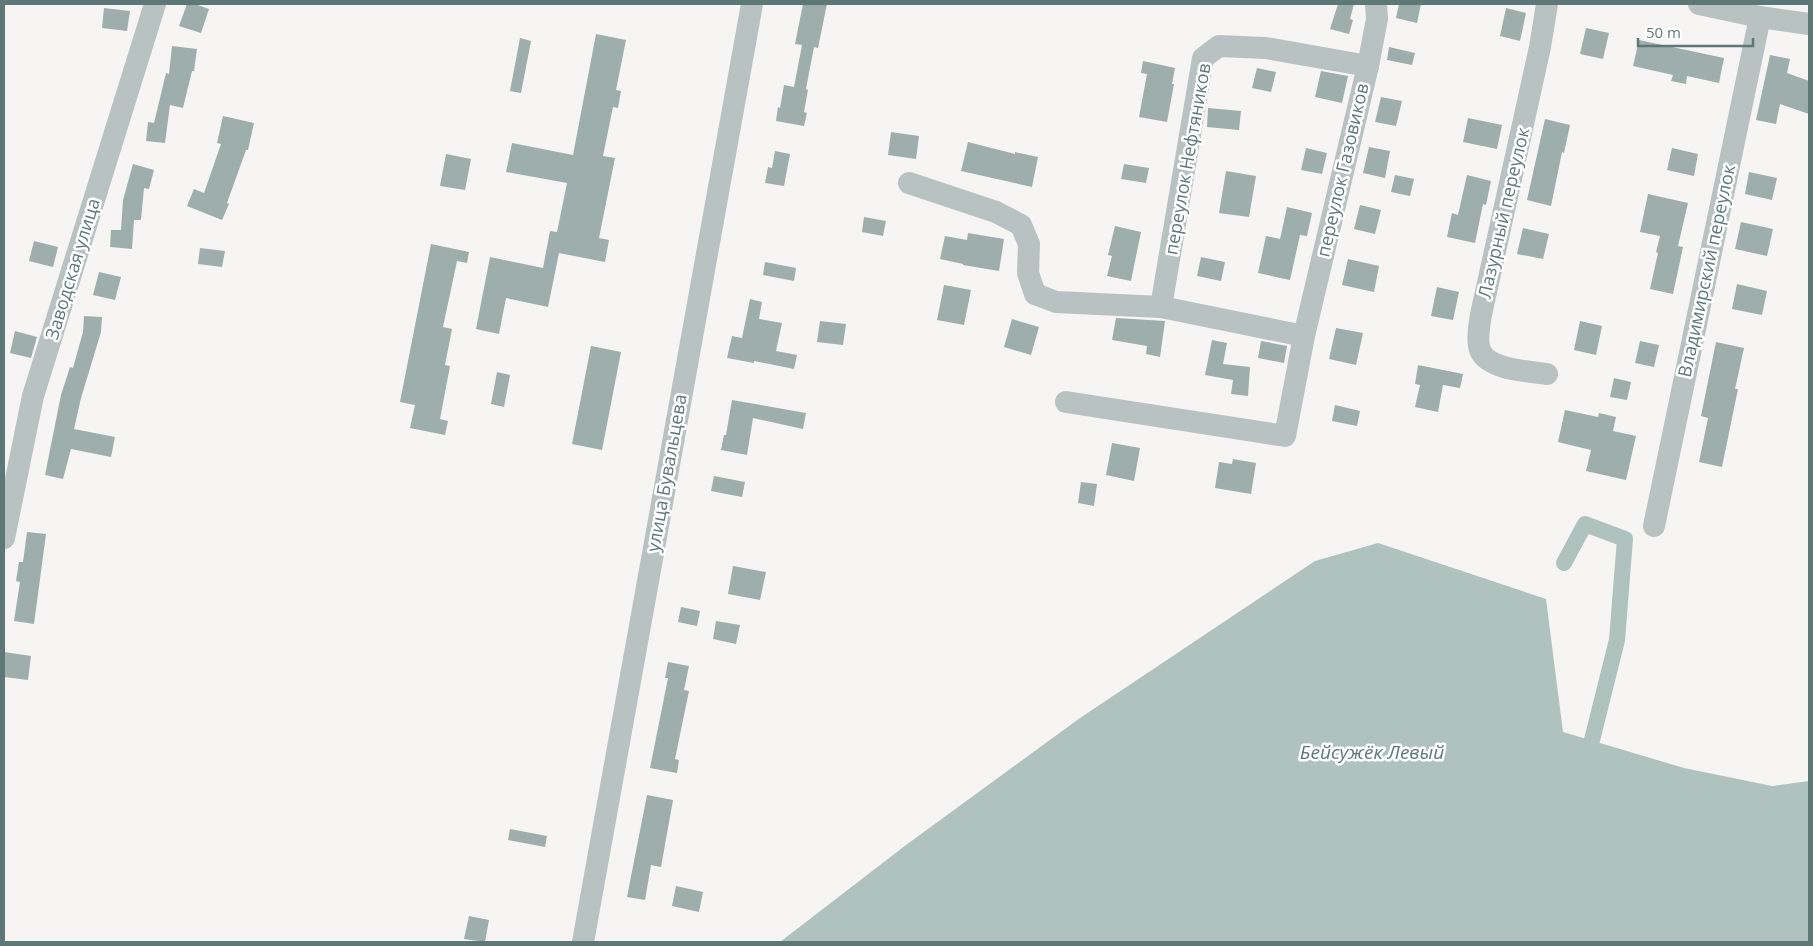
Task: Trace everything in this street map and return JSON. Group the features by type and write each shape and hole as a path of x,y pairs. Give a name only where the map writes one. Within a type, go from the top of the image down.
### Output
{"street":[{"name":"Заводская улица","path":"4,538 33,396 155,4"},
{"name":"улица Бувальцева","path":"583,942 752,4"},
{"name":"переулок Газовиков","path":"1066,402 1285,436 1304,336 1368,66 1377,19 1376,4"},
{"name":"Лазурный переулок","path":"1547,4 1538,56 1479,325 1479,349 1487,360 1510,368 1547,374"},
{"path":"1701,4 1760,17 1809,24"},
{"name":"Владимирский переулок","path":"1654,526 1760,17"},
{"name":"переулок Нефтяников","path":"1161,307 1203,58 1219,46 1256,48 1368,66"},
{"path":"908,183 996,212 1020,225 1029,244 1028,273 1035,294 1056,302 1161,307 1304,336"}],"water":[{"name":"Бейсужёк Левый","path":"1378,543 1546,599 1563,732 1684,768 1772,786 1809,781 1809,942 780,942 906,845 1080,718 1315,561"}],"building":[{"path":"187,4 195,4 209,9 201,33 179,26"},
{"path":"803,4 827,4 818,48 814,47 806,89 808,90 804,112 807,113 804,126 776,121 784,85 794,87 802,45 795,44"},
{"path":"1338,4 1354,4 1350,19 1353,20 1349,34 1330,29"},
{"path":"1399,4 1421,4 1417,23 1396,18"},
{"path":"104,8 130,11 127,31 102,28"},
{"path":"1506,8 1526,13 1520,41 1500,36"},
{"path":"1586,28 1609,33 1603,59 1580,54"},
{"path":"596,34 626,40 616,90 621,91 618,108 613,107 603,156 615,158 599,238 609,240 605,262 559,253 548,307 506,298 499,334 476,329 490,257 543,268 550,231 557,232 567,183 506,172 512,143 573,155"},
{"path":"520,38 531,41 521,93 510,91"},
{"path":"1639,40 1724,58 1719,83 1687,76 1686,84 1671,81 1673,75 1633,66"},
{"path":"172,46 197,49 194,71 192,71 183,108 170,105 165,143 146,141 148,122 154,123 166,73 169,74"},
{"path":"1389,47 1415,53 1412,65 1387,60"},
{"path":"1770,55 1790,59 1787,73 1809,81 1809,114 1780,104 1776,124 1756,120"},
{"path":"1143,61 1175,68 1167,122 1139,117 1147,74 1141,73"},
{"path":"1257,68 1276,72 1271,92 1252,88"},
{"path":"1321,71 1348,76 1342,103 1315,97"},
{"path":"1381,97 1402,101 1396,126 1375,122"},
{"path":"1208,108 1241,111 1239,130 1207,127"},
{"path":"223,116 254,123 248,150 246,150 222,220 187,206 194,189 204,193 221,144 217,143"},
{"path":"1468,118 1502,125 1497,149 1463,142"},
{"path":"1545,119 1570,125 1564,153 1562,152 1551,206 1527,200"},
{"path":"891,132 919,136 916,159 888,155"},
{"path":"968,142 1015,154 1015,152 1038,157 1032,187 961,171"},
{"path":"1369,147 1390,151 1385,178 1363,173"},
{"path":"1306,148 1327,153 1322,174 1301,170"},
{"path":"1672,148 1698,154 1694,176 1667,170"},
{"path":"775,151 790,154 784,186 765,183 768,167 772,168"},
{"path":"446,154 471,159 465,190 440,186"},
{"path":"133,164 154,170 149,189 144,188 141,220 134,220 132,249 110,247 111,230 121,230 123,200"},
{"path":"1124,164 1149,168 1146,183 1121,179"},
{"path":"1226,171 1256,176 1249,217 1219,213"},
{"path":"1749,172 1777,178 1772,200 1745,194"},
{"path":"1395,175 1414,179 1410,196 1391,192"},
{"path":"1467,175 1491,181 1486,205 1483,204 1475,243 1447,237 1452,213 1458,215"},
{"path":"1648,194 1688,203 1678,246 1683,247 1673,294 1650,289 1660,236 1640,232"},
{"path":"1360,205 1381,210 1375,234 1354,229"},
{"path":"1287,207 1312,213 1307,236 1300,235 1290,280 1258,273 1266,236 1280,239"},
{"path":"864,217 886,221 883,236 862,232"},
{"path":"1741,222 1773,229 1767,256 1735,249"},
{"path":"1115,226 1141,232 1131,281 1107,276 1112,256 1108,255"},
{"path":"1523,228 1549,234 1543,259 1517,254"},
{"path":"968,233 1004,239 999,271 940,259 945,236 967,240"},
{"path":"34,241 58,247 53,267 29,261"},
{"path":"431,244 469,252 467,263 457,261 443,327 452,329 445,365 450,366 440,419 448,421 445,435 410,428 415,405 400,402"},
{"path":"200,248 225,251 222,267 198,264"},
{"path":"1201,257 1225,262 1221,281 1197,276"},
{"path":"1348,259 1379,266 1374,292 1342,285"},
{"path":"765,262 796,268 794,281 763,275"},
{"path":"99,272 121,277 115,300 93,295"},
{"path":"1737,284 1767,291 1762,315 1732,309"},
{"path":"944,285 971,290 964,325 937,320"},
{"path":"1437,287 1459,292 1453,320 1431,316"},
{"path":"750,299 762,302 759,319 782,323 776,351 797,355 794,369 727,358 732,336 742,338"},
{"path":"84,316 102,317 101,332 81,398 74,429 115,437 111,457 71,449 63,479 45,475 61,395 70,367 73,368 83,332"},
{"path":"1116,318 1165,321 1160,357 1146,354 1147,346 1112,340"},
{"path":"1012,319 1039,327 1031,355 1004,347"},
{"path":"820,321 846,324 843,345 817,342"},
{"path":"1580,321 1602,326 1596,355 1574,350"},
{"path":"1336,328 1363,333 1356,365 1329,359"},
{"path":"15,331 37,337 31,358 10,353"},
{"path":"1212,340 1227,343 1223,364 1250,367 1248,396 1231,394 1233,380 1205,375"},
{"path":"1261,341 1287,346 1284,363 1258,358"},
{"path":"1640,341 1659,345 1654,367 1635,363"},
{"path":"1716,342 1744,348 1735,389 1738,389 1722,467 1699,462 1708,418 1701,416"},
{"path":"591,346 621,352 602,450 572,444"},
{"path":"1418,365 1463,374 1460,388 1443,385 1438,412 1415,407 1420,385 1415,384"},
{"path":"497,372 510,375 504,407 491,404"},
{"path":"1614,378 1631,382 1627,400 1610,397"},
{"path":"732,400 806,413 803,429 753,418 747,455 721,450 724,435 726,435"},
{"path":"1335,405 1360,411 1357,426 1332,421"},
{"path":"1565,410 1598,417 1599,413 1616,417 1613,431 1636,436 1626,480 1586,471 1591,450 1558,442"},
{"path":"1112,443 1140,448 1134,481 1106,475"},
{"path":"1233,459 1256,463 1251,494 1215,488 1219,462 1232,464"},
{"path":"714,476 745,482 742,497 711,491"},
{"path":"1081,482 1097,484 1094,506 1078,503"},
{"path":"27,532 46,534 34,624 14,621 20,582 16,581 19,562 23,562"},
{"path":"733,566 766,572 760,600 728,594"},
{"path":"681,607 700,611 697,626 678,622"},
{"path":"716,621 740,625 736,644 713,639"},
{"path":"4,652 31,656 28,680 4,677"},
{"path":"668,662 689,666 684,690 689,691 675,759 679,760 677,773 650,768 668,678 665,678"},
{"path":"647,795 673,800 661,867 651,865 645,900 627,897"},
{"path":"510,829 547,836 545,847 508,840"},
{"path":"676,886 703,892 699,912 672,906"},
{"path":"469,916 489,920 485,942 464,939"}],"waterway":[{"path":"1564,563 1585,524 1625,539 1617,640 1592,740"}]}
